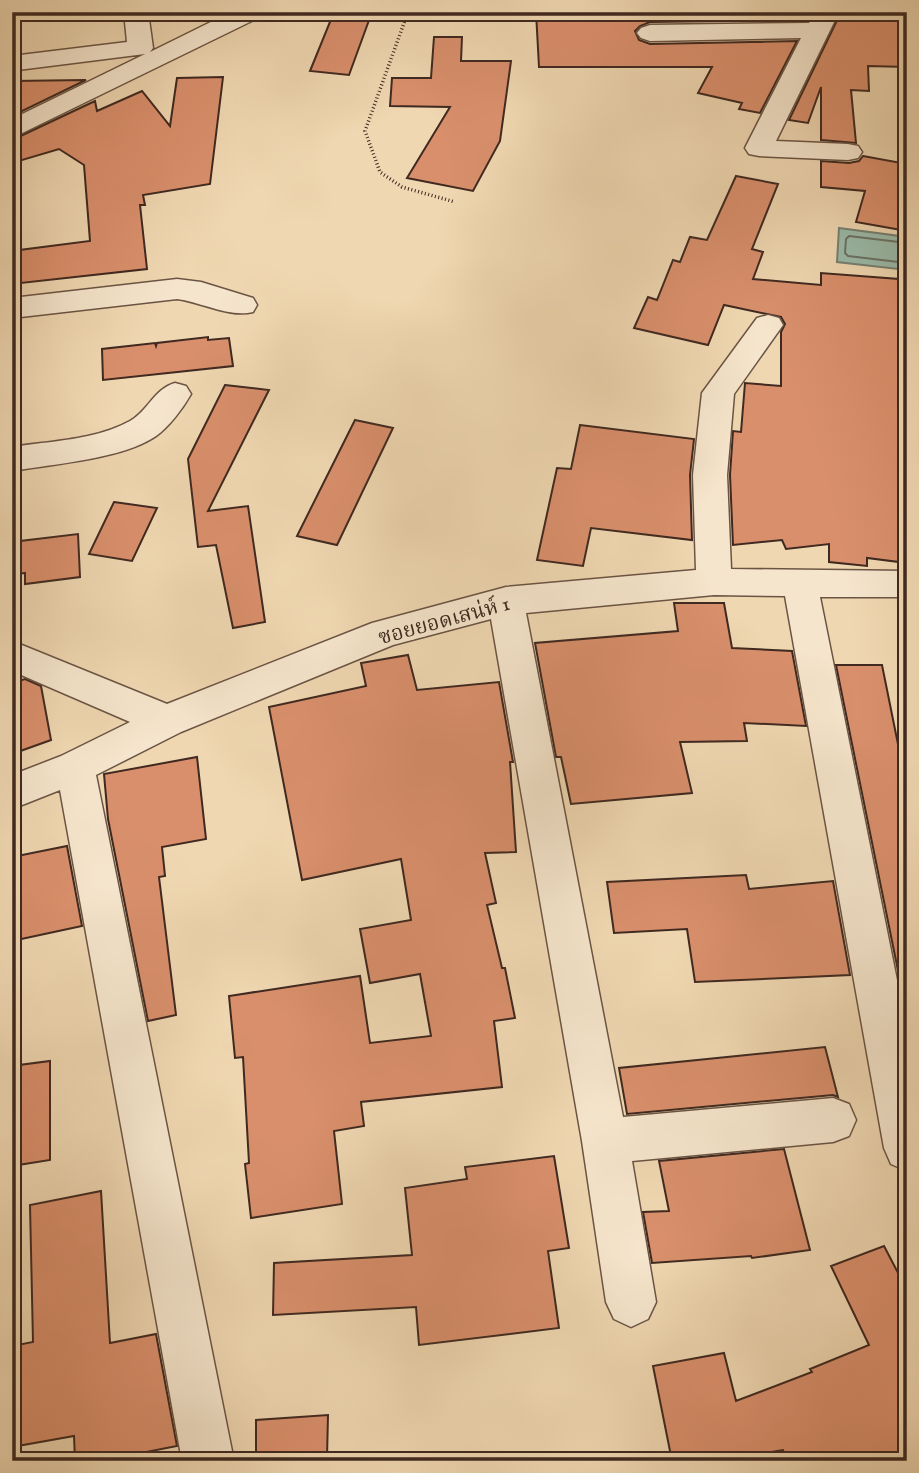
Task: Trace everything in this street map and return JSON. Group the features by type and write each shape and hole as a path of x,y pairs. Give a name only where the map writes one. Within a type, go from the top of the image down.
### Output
{"street":[{"path":"18,62 139,48 136,12"},
{"path":"12,130 251,12"},
{"path":"650,33 822,21"},
{"path":"822,21 759,148 848,152"},
{"path":"12,308 177,289 201,292 242,305"},
{"path":"714,582 710,475 719,393 768,325"},
{"path":"12,459 122,440 146,427 175,394"},
{"name":"ซอยยอดเสน่ห์ 1","path":"12,793 75,767 167,721 385,633 506,601 714,582 907,584"},
{"path":"800,583 907,1148"},
{"path":"506,601 605,1142 631,1302"},
{"path":"12,655 167,721"},
{"path":"75,767 208,1461"},
{"path":"605,1142 833,1120"}],"path":[{"path":"408,12 365,131 380,172 402,187 455,202"}],"water":[{"path":"839,228 907,237 907,270 837,262"}],"building":[{"path":"334,12 372,12 349,75 310,71"},
{"path":"536,12 811,12 807,20 650,22 635,31 639,40 650,44 797,41 760,113 739,109 742,103 698,93 712,67 539,67"},
{"path":"841,12 897,12 907,37 907,67 868,66 869,91 851,90 856,143 821,140 821,87 808,123 789,120"},
{"path":"434,37 462,37 461,61 511,61 500,141 473,191 407,178 450,107 390,106 392,78 431,78"},
{"path":"223,77 210,184 143,195 145,205 140,205 147,269 12,284 12,251 90,241 84,165 59,149 12,163 12,140 95,101 97,111 142,91 170,126 177,78"},
{"path":"86,80 12,116 12,81"},
{"path":"863,156 907,164 907,231 856,222 865,191 821,187 821,161 849,163 859,161"},
{"path":"736,176 778,184 752,249 763,252 753,279 821,285 821,273 899,279 904,356 907,357 907,563 867,558 867,566 829,562 829,544 786,549 782,540 733,545 730,475 733,431 741,432 745,383 781,386 781,332 785,324 781,317 724,305 708,345 634,328 648,297 657,300 673,260 680,262 690,237 707,240"},
{"path":"208,337 208,340 229,338 233,366 103,380 102,349 155,343 156,346 157,343"},
{"path":"225,385 269,390 208,511 248,506 265,622 233,628 216,545 198,547 188,459"},
{"path":"355,420 393,428 337,545 297,536"},
{"path":"580,425 694,439 690,475 692,540 591,528 583,566 537,560 557,468 571,469"},
{"path":"114,502 157,508 132,561 89,554"},
{"path":"78,534 80,577 25,584 25,573 12,575 12,542"},
{"path":"674,603 724,603 732,648 792,651 806,726 744,723 747,741 680,742 692,793 571,804 561,757 556,757 535,643 678,631"},
{"path":"408,655 417,690 499,682 513,762 510,762 516,852 485,853 496,903 487,905 502,968 505,968 515,1018 494,1021 502,1087 361,1102 364,1126 334,1131 342,1204 251,1218 245,1164 249,1163 243,1057 235,1058 229,996 360,976 370,1043 431,1036 420,974 370,983 360,929 411,920 401,859 302,880 269,707 366,686 361,663"},
{"path":"836,665 882,665 901,759 907,759 907,1015"},
{"path":"25,679 41,686 51,740 12,754 12,683"},
{"path":"197,757 206,839 162,847 165,876 159,877 176,1015 148,1021 108,819 104,774"},
{"path":"67,846 82,926 12,941 12,857"},
{"path":"746,875 749,889 833,881 850,975 695,982 687,929 614,933 607,882"},
{"path":"825,1047 838,1097 833,1095 627,1114 619,1068"},
{"path":"50,1061 50,1160 12,1166 12,1066"},
{"path":"784,1149 810,1250 752,1258 652,1263 643,1212 669,1211 659,1161"},
{"path":"554,1156 569,1248 548,1251 559,1328 419,1345 416,1307 273,1315 274,1263 412,1255 405,1188 467,1179 465,1167"},
{"path":"101,1191 110,1343 156,1334 177,1446 100,1461 75,1461 74,1436 12,1447 12,1346 33,1342 30,1205"},
{"path":"884,1246 907,1290 907,1461 787,1461 783,1450 717,1461 672,1461 653,1366 724,1353 736,1401 812,1372 810,1369 869,1345 831,1266"},
{"path":"328,1415 327,1458 256,1461 256,1420"}]}
